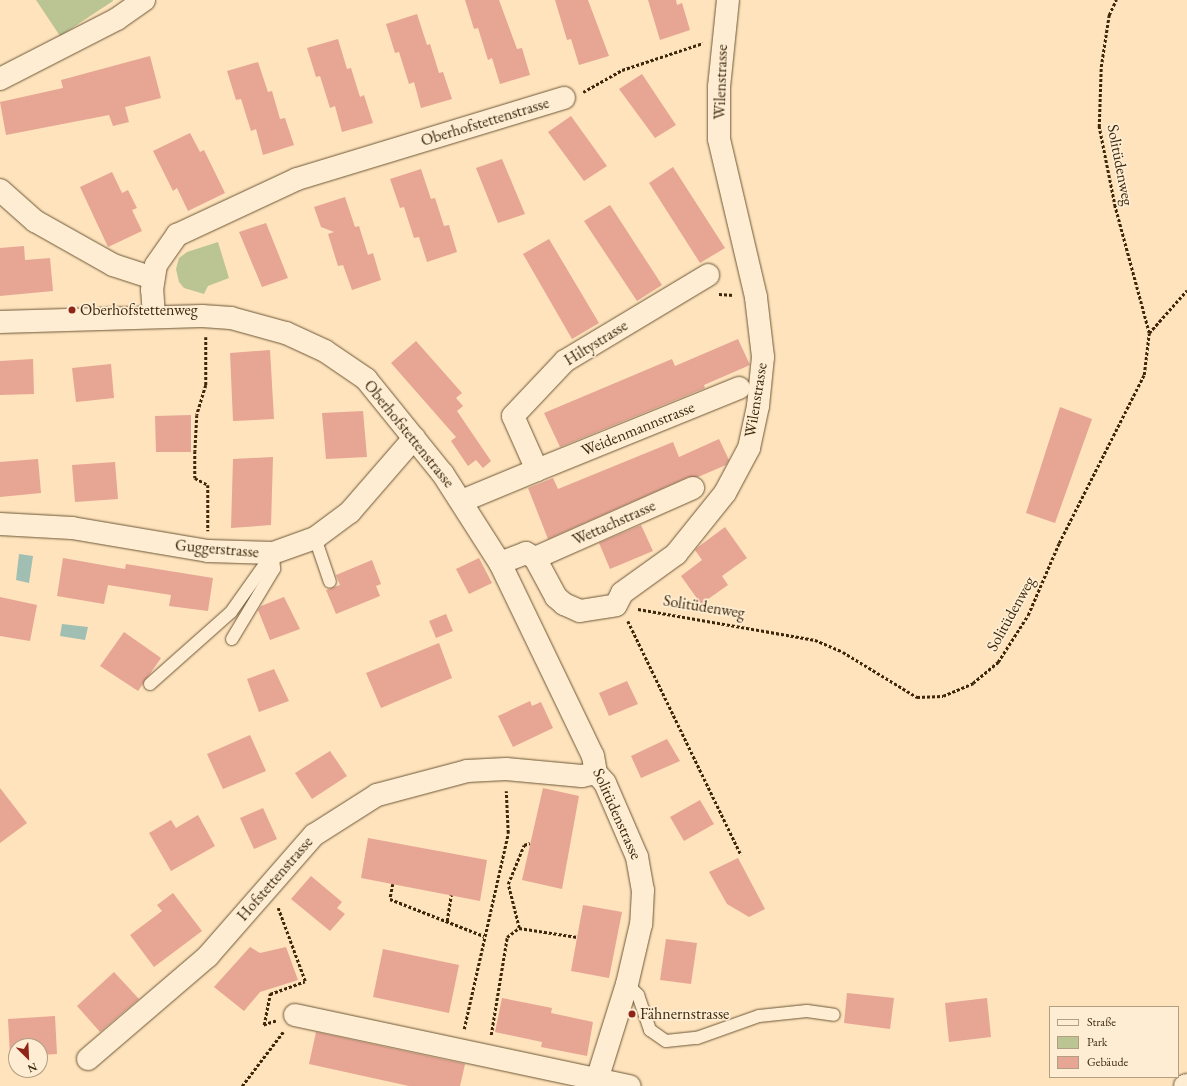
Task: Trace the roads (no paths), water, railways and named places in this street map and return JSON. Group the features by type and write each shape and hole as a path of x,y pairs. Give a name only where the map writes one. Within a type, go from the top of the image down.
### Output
{"street":[{"path":"0,79 117,19 144,0"},
{"name":"Wilenstrasse","path":"535,558 556,597 564,604 580,611 616,605 622,592 676,554 725,493 748,448 758,406 763,357 756,297 719,139 723,36 728,0"},
{"name":"Oberhofstettenstrasse","path":"154,316 153,278 161,254 177,235 297,179 564,98"},
{"path":"0,190 35,221 113,265 153,278"},
{"name":"Hiltystrasse","path":"536,470 513,416 565,360 708,275"},
{"name":"Oberhofstettenstrasse","path":"0,322 154,316 231,318 306,341 344,362 366,379 414,438 462,501 500,563 528,622"},
{"name":"Weidenmannstrasse","path":"536,470 739,388"},
{"name":"Guggerstrasse","path":"0,524 72,528 208,551 273,553 314,538 350,512 414,438"},
{"path":"462,501 536,470"},
{"name":"Wettachstrasse","path":"535,558 693,488"},
{"path":"500,563 526,553 535,558"},
{"name":"Solitüdenstrasse","path":"528,622 593,756 596,773 605,783 631,841 641,873 641,924 627,984 596,1082"},
{"name":"Hofstettenstrasse","path":"88,1058 208,956 314,834 377,795 436,777 506,769 582,776 596,773"},
{"path":"295,1015 596,1082 630,1086"}],"lane":[{"path":"314,538 330,582"},
{"path":"232,639 274,568 273,553"},
{"path":"150,684 231,612 273,553"},
{"path":"627,984 638,995 650,1030 666,1041 697,1038 759,1016 807,1011 834,1015"}],"place":[{"name":"Oberhofstettenweg","path":"72,310"},
{"name":"Fähnernstrasse","path":"632,1014"}]}
